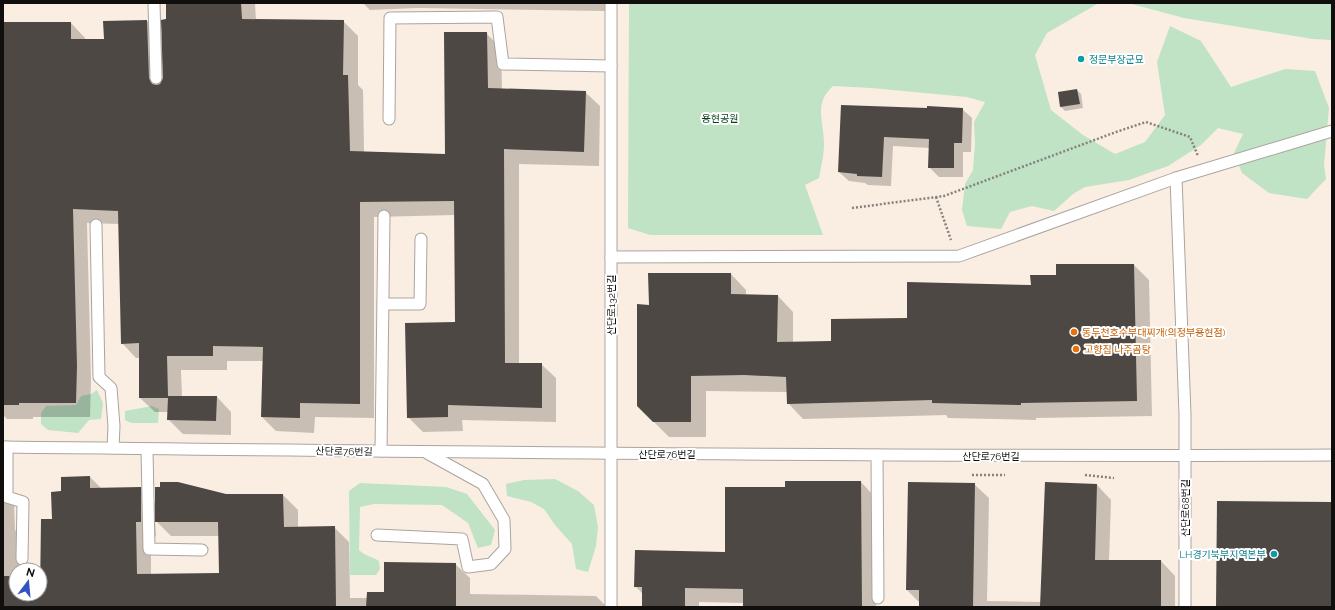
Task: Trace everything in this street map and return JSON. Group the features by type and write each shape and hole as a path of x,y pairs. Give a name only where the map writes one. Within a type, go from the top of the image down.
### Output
{"lane":[{"path":"154,3 156,78"},
{"name":"산단로132번길","path":"611,607 612,3"},
{"path":"388,119 390,18 497,17 503,64 611,66"},
{"path":"611,257 959,256 1176,178 1332,131"},
{"name":"산단로68번길","path":"1176,178 1185,414 1185,607"},
{"path":"381,451 384,216"},
{"path":"96,225 99,377 111,388 114,426 113,448"},
{"path":"383,304 420,304 421,239"},
{"path":"5,447 7,498 23,502 22,559"},
{"name":"산단로76번길","path":"5,447 611,454 1185,456 1332,455"},
{"path":"147,449 149,550 202,550"},
{"path":"377,535 462,540 468,567 491,564 505,549 504,520 483,484 424,452"},
{"path":"877,455 878,598"}],"path":[{"path":"852,208 944,196 1109,134 1146,122 1190,138 1199,158"},
{"path":"936,196 952,242"},
{"path":"972,475 1005,475"},
{"path":"1085,475 1114,478"}],"shaded area":[{"path":"3,3 1332,3 1332,607 3,607"}],"green space":[{"name":"용현공원","path":"629,3 1099,3 1047,33 1035,55 1051,110 1083,135 1115,154 1145,142 1165,115 1157,62 1170,26 1201,41 1231,87 1285,69 1315,71 1329,108 1324,165 1326,179 1307,199 1269,193 1242,173 1234,153 1243,134 1218,128 1201,145 1168,166 1129,180 1085,187 1073,194 1054,211 1032,206 1010,212 1001,229 967,226 962,210 965,184 973,170 975,143 974,122 985,102 967,97 833,86 823,99 821,106 824,148 819,178 805,185 823,235 650,235 628,228"},
{"path":"1128,3 1332,3 1332,40 1313,39 1184,18"},
{"path":"97,390 103,403 101,419 89,420 78,433 48,430 41,424 41,413 46,406 76,405 81,396 91,394"},
{"path":"152,406 159,409 158,423 131,423 125,420 125,411"},
{"path":"555,479 578,491 594,505 598,527 596,546 588,572 576,569 572,544 555,525 544,509 531,502 507,496 506,484 524,480"},
{"path":"360,483 446,487 467,494 495,530 491,545 478,548 468,523 442,505 374,504 360,507 359,550 379,561 380,569 376,575 350,575 349,491"}],"building":[{"path":"166,3 241,3 242,19 344,20 343,75 348,75 350,151 445,154 444,32 487,32 488,88 586,91 584,152 504,149 505,363 542,363 542,408 448,405 448,417 407,418 405,323 455,322 454,201 360,202 360,404 300,403 300,418 261,417 263,347 213,346 213,356 167,356 168,396 217,396 216,421 167,420 168,398 139,398 139,343 121,344 118,211 73,209 77,366 76,403 19,403 19,405 3,405 3,22 71,22 71,39 104,39 103,21 147,20 149,78 152,84 157,85 160,84 163,78 161,20 166,19"},
{"path":"1077,89 1080,104 1060,107 1058,92"},
{"path":"841,105 963,108 962,143 954,143 954,168 928,168 929,139 884,137 882,177 857,176 857,174 838,172"},
{"path":"1056,264 1134,264 1137,401 1021,403 1021,405 932,403 932,400 787,404 786,377 744,375 691,376 691,422 653,422 637,406 637,304 649,305 648,273 731,273 731,294 778,295 777,342 831,341 831,319 907,318 907,282 1031,285 1030,275 1056,275"},
{"path":"90,476 90,488 141,487 141,522 136,522 137,574 219,573 218,522 155,522 155,487 160,487 160,482 178,482 226,494 283,494 284,527 335,526 336,607 3,606 3,576 8,576 8,602 48,602 48,562 40,562 41,519 52,519 51,492 61,491 61,477"},
{"path":"785,481 861,481 862,607 743,607 743,589 685,588 685,607 642,607 642,587 634,587 635,550 725,552 725,487 785,487"},
{"path":"908,482 975,483 973,607 919,607 919,590 906,590"},
{"path":"1045,482 1097,484 1095,560 1161,560 1161,607 1040,607"},
{"name":"LH경기북부지역본부","path":"1217,501 1332,502 1332,607 1216,607"},
{"path":"384,562 456,563 456,607 366,607 367,592 384,592"}],"place":[{"name":"정문부장군묘","path":"1081,59"},
{"name":"동두천호수부대찌개(의정부용현점)","path":"1074,332"},
{"name":"고향집 나주곰탕","path":"1076,349"},
{"name":"LH경기북부지역본부","path":"1274,554"}]}
